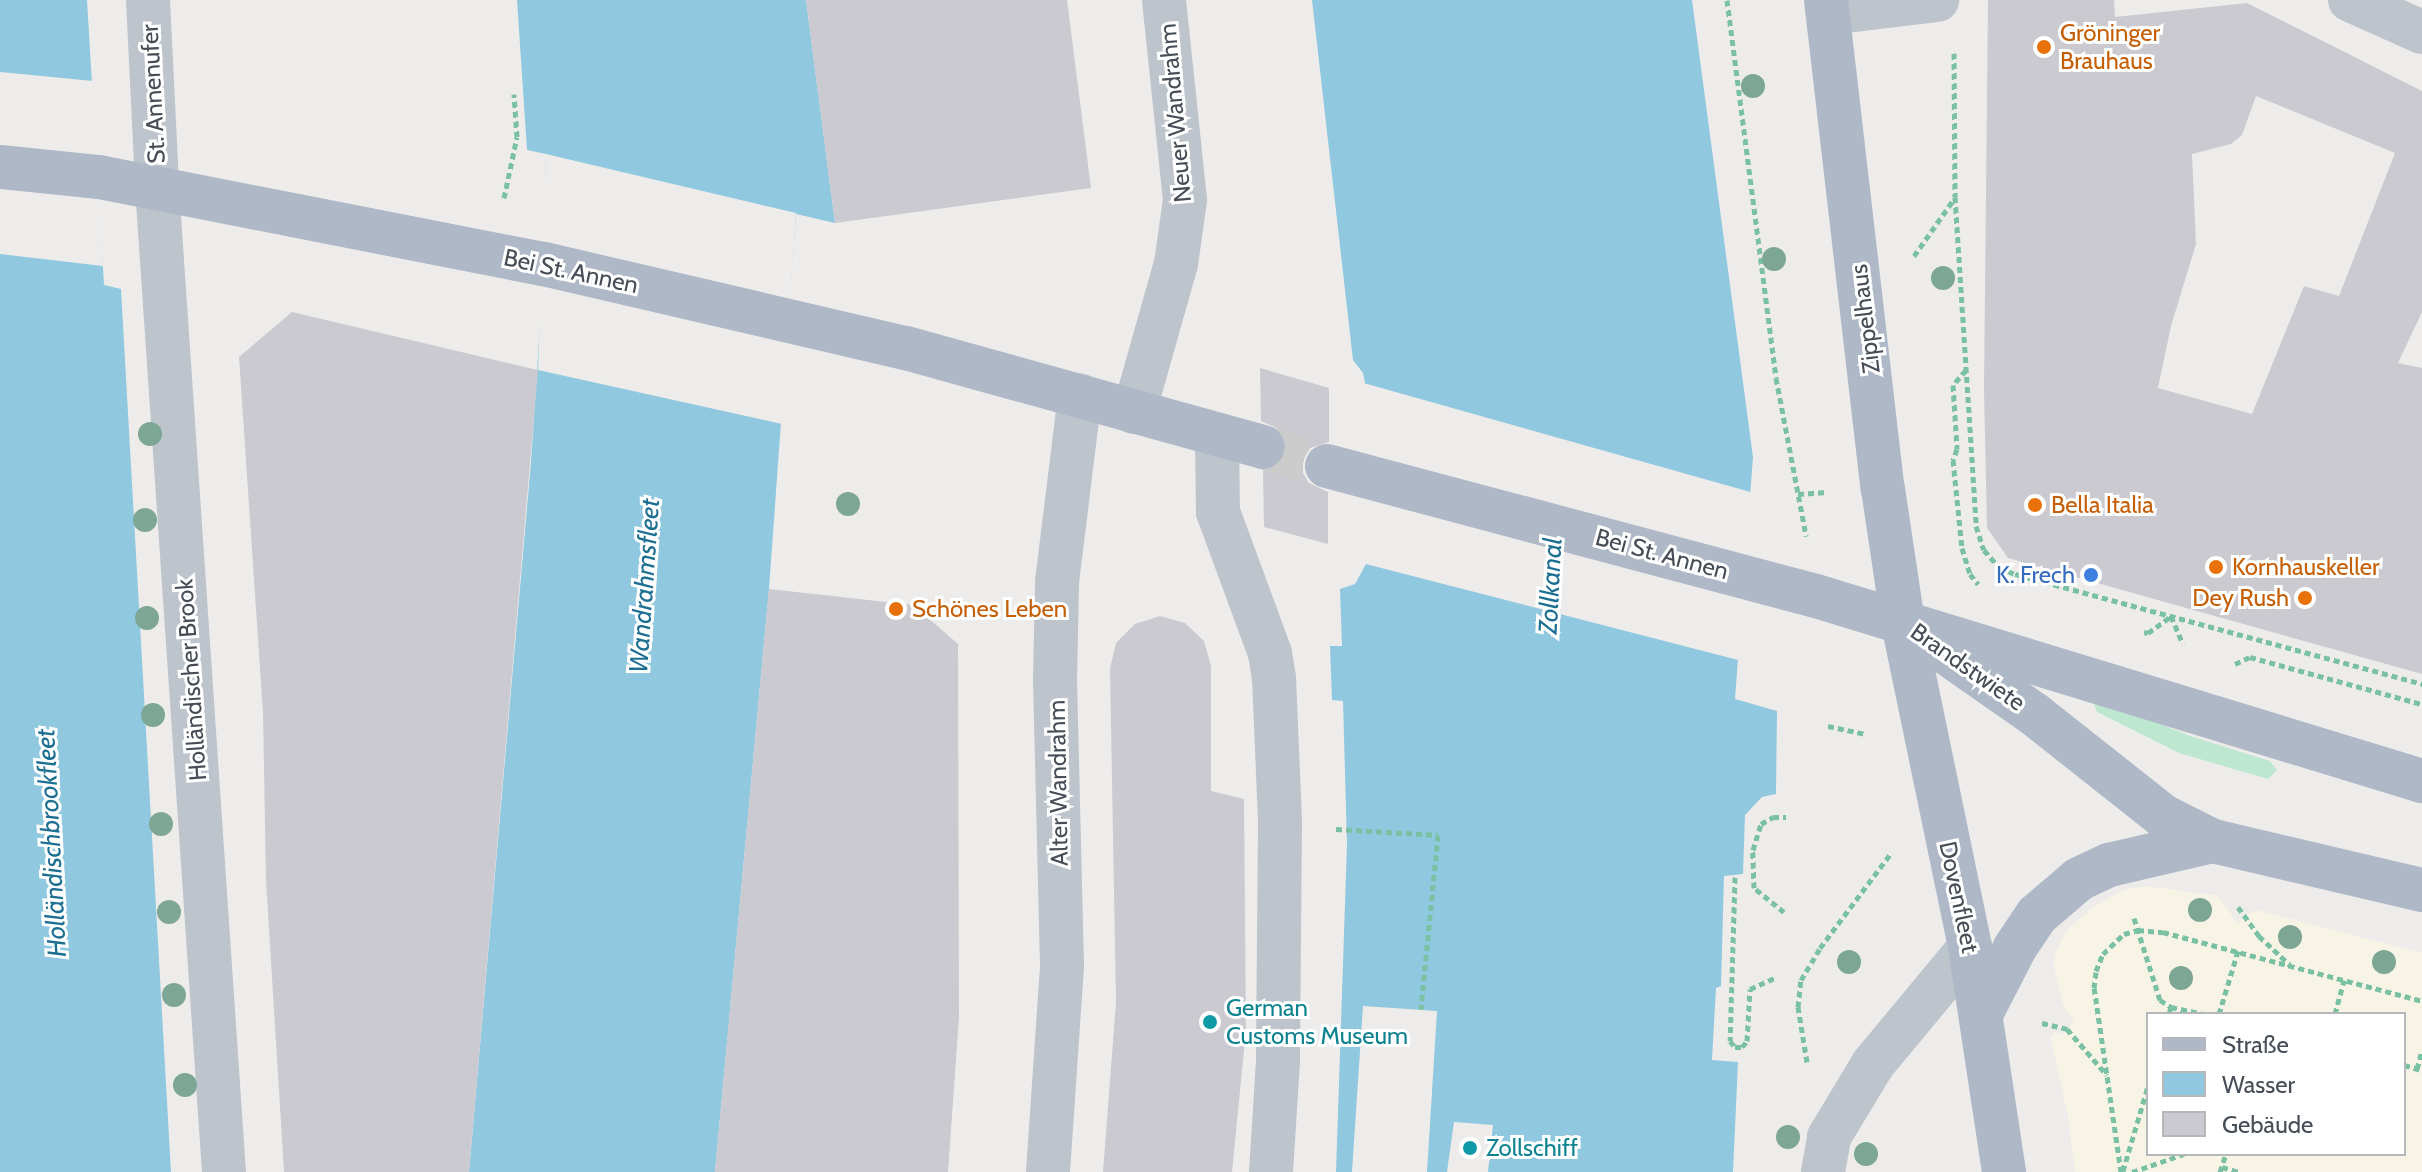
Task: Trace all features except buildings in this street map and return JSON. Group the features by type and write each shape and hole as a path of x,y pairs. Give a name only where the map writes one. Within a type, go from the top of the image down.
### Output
{"main road":[{"name":"Zippelhaus","path":"1829,4 1883,489 1903,623"},
{"name":"Bei St. Annen","path":"0,167 99,177 157,187 544,264 789,319 1080,395 1262,447"},
{"name":"Bei St. Annen","path":"1327,466 1784,587 1903,623"},
{"name":"Brandstwiete","path":"1903,623 2422,781"},
{"name":"Brandstwiete","path":"1903,623 2034,714 2163,816 2213,841 2422,890"},
{"name":"Dovenfleet","path":"1903,623 1970,947 2004,1172"},
{"path":"1981,1014 2016,946 2037,915 2079,879 2109,865 2213,841"}],"street":[{"name":"St. Annenufer","path":"148,0 157,187"},
{"name":"Neuer Wandrahm","path":"1134,412 1176,264 1185,200 1164,0"},
{"path":"1829,4 1937,0"},
{"path":"2350,0 2422,32"},
{"name":"Holländischer Brook","path":"157,187 224,1172"},
{"name":"Alter Wandrahm","path":"1048,1172 1062,966 1055,680 1057,582 1080,395"},
{"path":"1217,435 1218,512 1270,653 1274,678 1280,840 1278,1061 1271,1172"},
{"path":"1823,1172 1829,1137 1873,1064 1970,947"}],"path":[{"path":"1727,0 1776,378 1802,513"},
{"path":"1954,45 1955,197 1976,526 1984,550 1999,567 2015,574 2422,684"},
{"path":"514,94 517,137"},
{"path":"1966,370 1953,385 1957,449 1953,460 1962,548 1970,574 1980,587"},
{"path":"2148,633 2171,616"},
{"path":"2171,616 2180,643"},
{"path":"1807,1064 1798,1007 1801,980 1807,966 1937,787"},
{"path":"1784,912 1754,888 1753,850 1761,824 1773,817 1786,817"},
{"path":"1346,830 1438,835 1421,1009"},
{"path":"2109,865 2124,890 2160,1000 2171,1007 2194,1012"},
{"path":"1735,877 1730,1041 1735,1047 1742,1047 1747,1041 1750,989 1775,978"},
{"path":"2122,1172 2094,988 2096,971 2113,942 2138,930 2163,932 2422,1001"},
{"path":"2220,1012 2238,951"},
{"path":"2336,1012 2344,980"},
{"path":"2170,1012 2171,1007"},
{"path":"1981,1014 2067,1029 2107,1075"},
{"path":"2420,1069 2422,1050"},
{"path":"2122,1172 2146,1093"},
{"path":"2132,1172 2178,1156"},
{"path":"2221,1170 2238,1172"}],"shaded area":[{"path":"2145,886 2218,896 2237,923 2256,910 2422,953 2422,1172 2075,1172 2068,1116 2051,1039 2054,1032 2063,1035 2074,1022 2063,1005 2054,965 2055,954 2066,932 2093,907 2124,890"}],"green space":[{"path":"2102,700 2190,736 2270,761 2277,770 2268,779 2179,753 2097,712 2094,703"}],"water":[{"name":"Holländischbrookfleet","path":"0,0 87,0 104,285 121,289 171,1172 0,1172"},
{"name":"Wandrahmsfleet","path":"517,0 806,0 835,223 796,214 769,589 715,1172 469,1172 531,462 544,264 546,154 527,150"},
{"name":"Zollkanal","path":"1312,0 1692,0 1753,457 1735,699 1777,711 1776,794 1762,797 1745,815 1743,874 1724,876 1721,986 1716,988 1712,1060 1738,1062 1733,1172 1488,1172 1493,1125 1454,1122 1447,1172 1336,1172 1347,844 1343,701 1332,700 1330,646 1342,646 1340,589 1355,584 1366,564 1365,383 1363,373 1353,360"}],"pier":[{"path":"0,72 93,81 103,266 0,254"},
{"path":"546,154 796,213 782,424 538,370"},
{"path":"1360,382 1754,493 1742,661 1362,563"},
{"path":"1363,1006 1437,1011 1427,1172 1352,1172"}],"tunnel":[{"path":"1262,447 1327,466"}],"place":[{"name":"Gröninger Brauhaus","path":"2044,47"},
{"name":"Bella Italia","path":"2035,505"},
{"name":"Kornhauskeller","path":"2216,567"},
{"name":"K. Frech","path":"2091,575"},
{"name":"Dey Rush","path":"2305,598"},
{"name":"Schönes Leben","path":"896,609"},
{"name":"German Customs Museum","path":"1210,1022"},
{"name":"Zollschiff","path":"1470,1148"}]}
